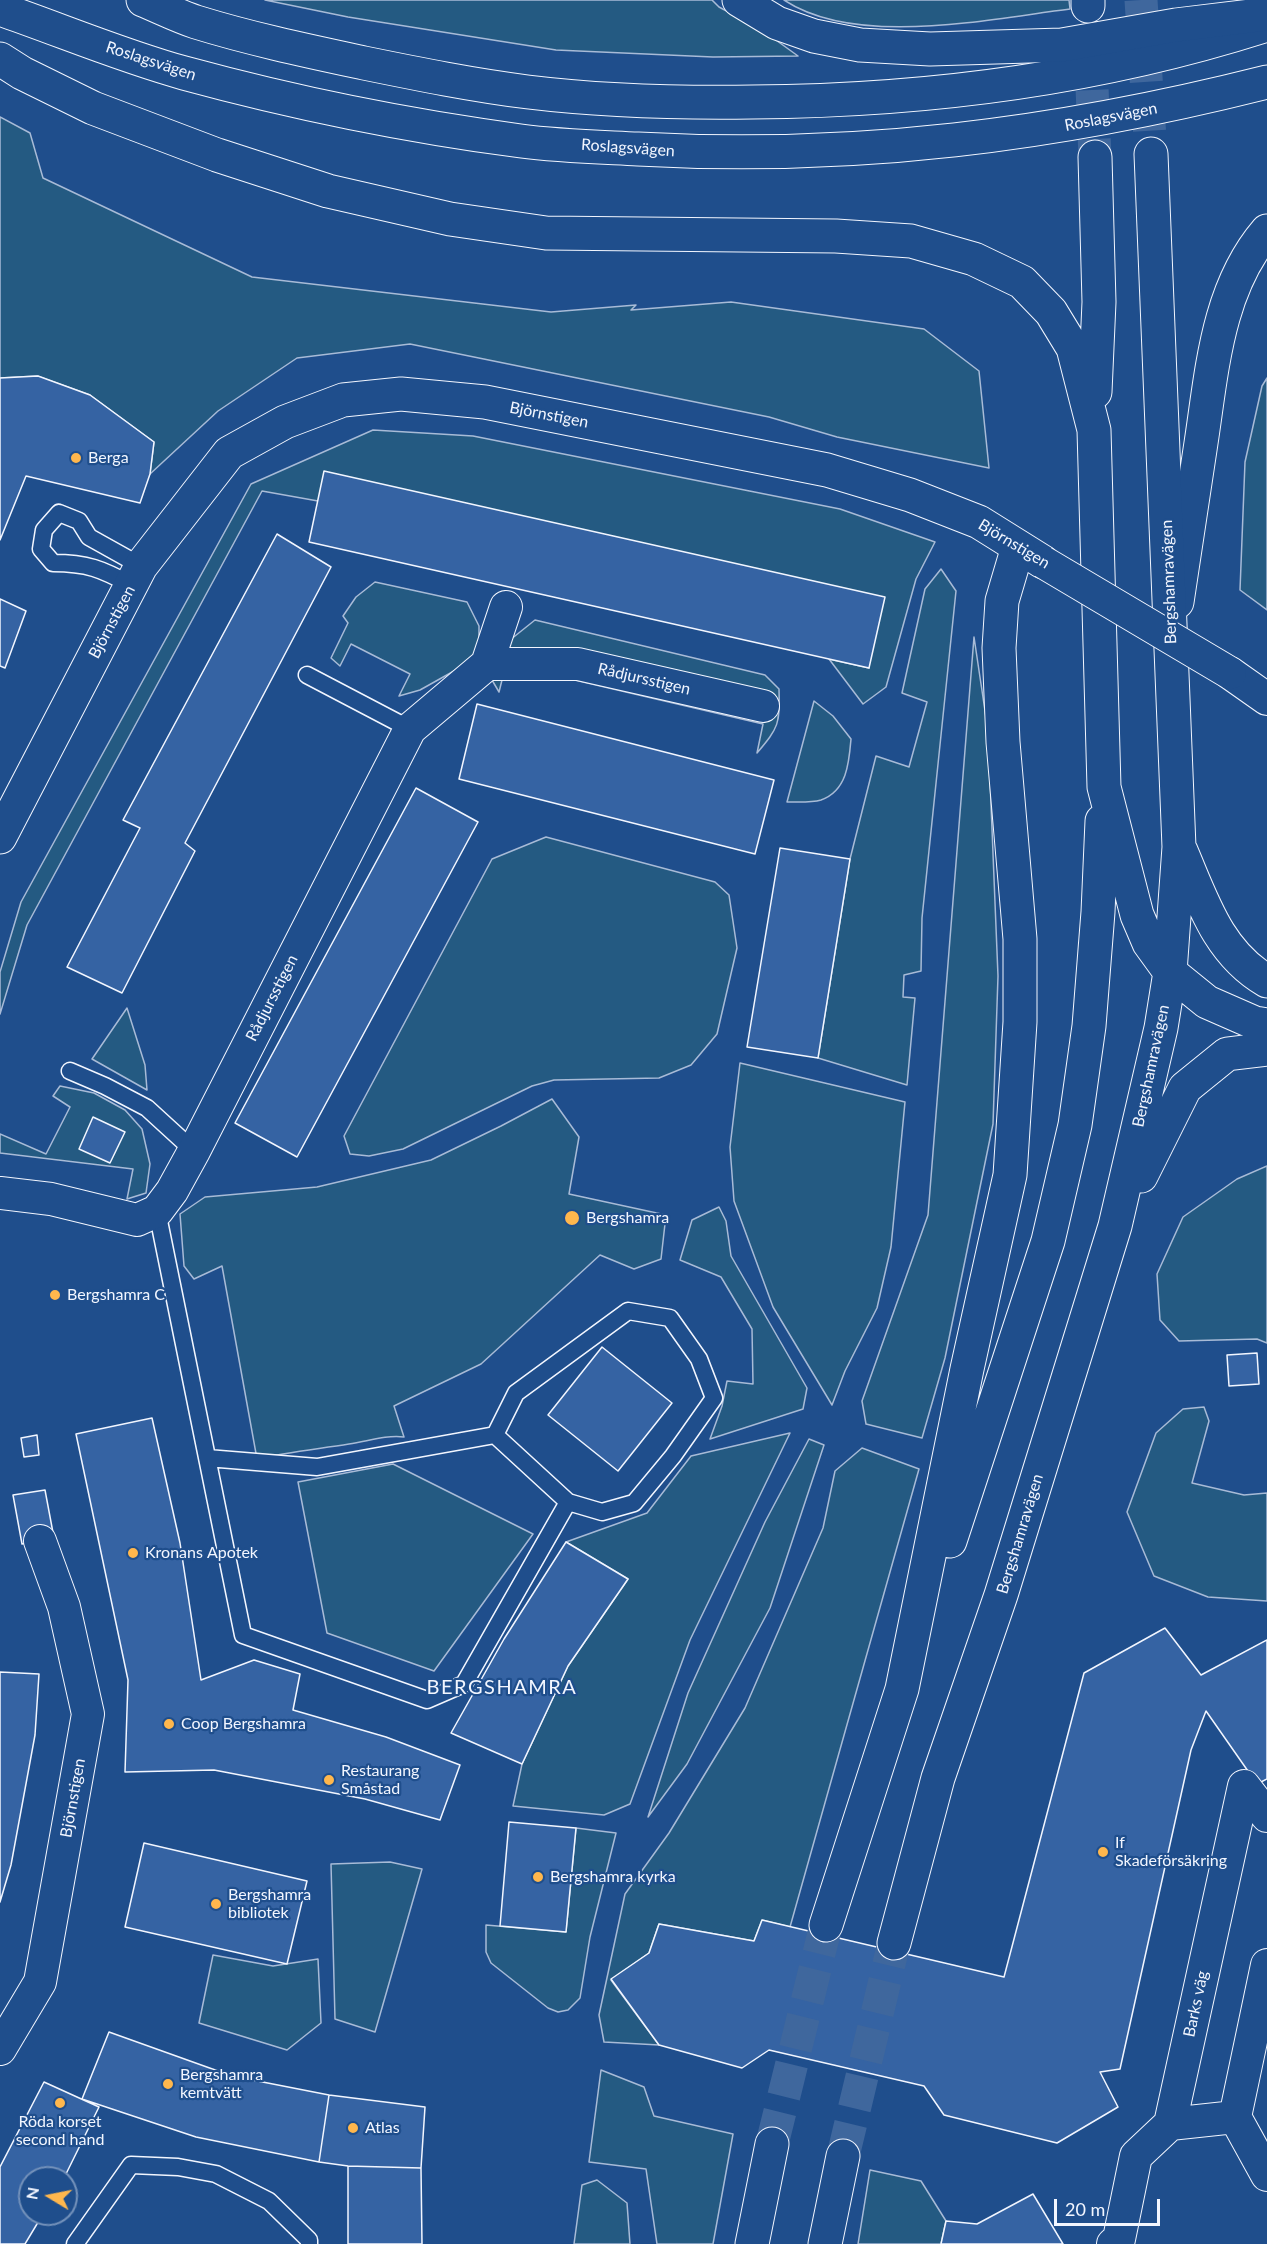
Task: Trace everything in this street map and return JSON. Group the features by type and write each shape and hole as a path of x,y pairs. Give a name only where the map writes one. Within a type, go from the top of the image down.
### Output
{"main road":[{"path":"143,0 206,24 320,53 441,79 528,92 627,100 705,102 820,102 925,95 1055,78 1169,54 1267,25"},
{"path":"739,0 777,23 814,36 860,45 930,49 1062,45 1176,25 1267,14"},
{"name":"Roslagsvägen","path":"0,9 182,72 303,102 426,126 523,141 700,152 820,152 929,144 1063,127 1185,103 1267,82"},
{"path":"11,66 93,108 217,156 328,191 450,219 546,234 836,236 911,241 974,259 1022,282 1051,312 1073,348 1094,430"},
{"name":"Bergshamravägen","path":"894,1943 938,1778 1001,1595 1115,1226 1161,1028 1170,972 1179,847 1150,154"},
{"path":"826,1925 1048,1241 1075,1125 1089,1026 1098,912 1104,787 1094,430 1099,302 1095,157"},
{"path":"1171,643 1219,332 1234,282 1256,244 1267,231"},
{"name":"Björnstigen","path":"3,824 136,576 229,453 285,422 343,400 401,394 484,402 826,470 910,495 979,522 1030,554"},
{"path":"902,1689 965,1380 1010,1175 1020,1022 1020,939 1003,742 999,648 1002,601 1030,554"},
{"path":"1104,787 1137,915 1149,943 1170,972 1207,1002 1255,1023 1267,1025"},
{"path":"1179,847 1215,929 1233,955 1267,981"},
{"path":"1115,1226 1185,1088 1227,1054 1267,1049"},
{"path":"752,2244 772,2144"},
{"path":"825,2244 843,2156"}],"street":[{"name":"Björnstigen","path":"1030,554 1230,673 1267,699"},
{"path":"488,664 506,607"},
{"name":"Rådjursstigen","path":"157,1211 194,1151 410,729 488,664 578,664 763,706"},
{"path":"0,1193 51,1199 137,1220 157,1211"},
{"name":"Björnstigen","path":"0,2049 40,1982 88,1714 64,1607 40,1541"},
{"name":"Barks väg","path":"1170,2124 1245,1786 1267,1816"},
{"path":"1267,1965 1235,2117 1267,2175"},
{"path":"1113,2244 1119,2239 1136,2156 1170,2124 1235,2117"}],"lane":[{"path":"59,513 79,521 89,537 136,576 110,573 79,563 53,563 41,549 44,530 59,513"},
{"path":"307,675 410,729"},
{"path":"70,1071 147,1108 194,1151"},
{"path":"157,1211 243,1635 427,1700 464,1683 568,1502"},
{"path":"628,1311 670,1318 699,1359 714,1398 673,1456 634,1503 602,1512 568,1502 495,1435 516,1392 628,1311"},
{"path":"207,1458 317,1467 495,1435"},
{"path":"75,2244 131,2165 178,2167 216,2174 269,2201 309,2240 309,2244"}],"shaded area":[{"path":"265,0 712,0 719,7 762,30 798,56 713,57 556,50 348,17"},
{"path":"784,0 1069,0 1070,9 963,23 885,27 848,23 814,15"},
{"path":"0,117 30,133 43,178 252,277 551,312 636,305 631,310 731,302 924,329 979,371 989,468 837,437 769,417 410,344 297,358 218,411 150,474 154,442 90,395 37,376 0,378"},
{"path":"1267,378 1267,610 1240,590 1245,462 1262,386"},
{"path":"373,430 473,436 840,509 935,542 916,579 886,687 863,704 829,659 869,668 318,501 262,491 27,925 0,1014 0,972 21,902 251,484"},
{"path":"941,569 956,591 922,918 921,971 904,975 903,997 915,998 907,1085 818,1058 850,859 876,756 909,767 927,702 902,693 925,589"},
{"path":"375,582 467,602 479,626 479,657 420,690 399,696 410,674 351,644 340,666 331,658 348,623 343,616 356,597"},
{"path":"535,620 765,675 779,689 779,710 774,731 757,753 763,724 506,664 499,692 492,680 510,640"},
{"path":"974,637 988,731 998,976 993,1124 945,1358 922,1438 866,1424 862,1401 928,1215"},
{"path":"814,701 833,716 851,739 845,775 830,796 813,802 787,802"},
{"path":"546,837 715,882 729,895 737,948 717,1034 691,1065 659,1078 554,1080 532,1086 403,1149 369,1156 350,1154 344,1136 492,859"},
{"path":"127,1008 145,1065 147,1090 92,1059"},
{"path":"740,1063 905,1102 891,1247 877,1308 845,1371 832,1405 773,1307 734,1201 730,1147"},
{"path":"60,1086 94,1093 125,1110 142,1129 150,1164 146,1193 127,1199 133,1169 0,1153 0,1134 46,1154 70,1107 53,1096"},
{"path":"552,1099 579,1137 569,1194 666,1215 661,1259 634,1269 600,1255 481,1364 394,1406 404,1437 384,1438 257,1459 222,1266 194,1279 184,1266 180,1214 205,1197 317,1187 431,1160"},
{"path":"1267,1166 1267,1343 1257,1339 1179,1341 1160,1320 1157,1274 1183,1217 1237,1179"},
{"path":"719,1207 726,1221 731,1256 807,1388 803,1409 710,1439 722,1406 727,1381 753,1384 752,1329 721,1277 680,1260 692,1220"},
{"path":"1204,1407 1209,1421 1192,1483 1244,1495 1267,1493 1267,1601 1208,1597 1154,1576 1127,1512 1156,1433 1183,1409"},
{"path":"790,1433 690,1640 630,1804 604,1815 513,1806 522,1764 568,1666 628,1579 566,1542 647,1513 691,1456"},
{"path":"809,1439 824,1445 770,1608 687,1764 648,1817 688,1693 765,1522"},
{"path":"862,1448 919,1469 790,1927 762,1920 754,1941 659,1924 649,1953 611,1980 659,2045 604,2042 599,2015 625,1894 669,1833 745,1708 823,1528 835,1471"},
{"path":"393,1464 533,1534 434,1671 327,1633 298,1482"},
{"path":"576,1828 616,1833 590,1937 580,1998 568,2010 558,2012 548,2008 491,1963 486,1952 486,1925 566,1932"},
{"path":"390,1862 422,1869 375,2032 335,2019 331,1864"},
{"path":"213,1955 273,1966 318,1959 321,2023 287,2050 199,2023"},
{"path":"601,2070 644,2087 654,2116 733,2134 713,2244 657,2244 646,2169 589,2162"},
{"path":"870,2170 921,2181 946,2221 941,2244 858,2244"},
{"path":"597,2180 627,2203 630,2244 574,2244 582,2185"}],"building":[{"name":"Berga","path":"38,376 90,395 154,442 150,474 140,503 26,476 0,540 0,378"},
{"path":"324,471 885,597 869,668 309,542"},
{"path":"277,534 331,567 185,843 195,851 122,993 67,967 140,828 123,820"},
{"path":"0,599 26,611 5,668 0,666"},
{"path":"477,704 774,780 755,854 459,779"},
{"path":"416,788 478,822 297,1157 235,1123"},
{"path":"780,848 850,859 818,1058 747,1047"},
{"path":"93,1117 125,1132 110,1163 79,1149"},
{"path":"602,1347 672,1403 618,1471 548,1415"},
{"path":"1257,1353 1259,1384 1229,1386 1227,1355"},
{"path":"152,1418 180,1543 201,1680 254,1660 300,1674 293,1710 386,1737 460,1765 440,1820 365,1799 214,1770 125,1772 128,1680 76,1434"},
{"path":"37,1435 39,1455 24,1457 21,1438"},
{"path":"45,1490 54,1538 22,1544 13,1495"},
{"path":"566,1542 628,1579 568,1666 522,1764 451,1733 504,1639"},
{"name":"If Skadeförsäkring","path":"1165,1628 1201,1675 1267,1640 1267,1779 1257,1784 1206,1711 1191,1750 1120,2069 1100,2072 1118,2107 1057,2143 944,2115 924,2086 769,2050 742,2068 659,2045 611,1979 649,1953 659,1924 754,1941 762,1920 1004,1977 1084,1673"},
{"path":"0,1672 39,1674 35,1735 11,1865 0,1902"},
{"name":"Bergshamra kyrka","path":"509,1822 576,1828 566,1932 500,1926"},
{"name":"Bergshamra bibliotek","path":"144,1843 307,1881 287,1964 125,1927"},
{"path":"109,2032 232,2076 329,2095 319,2162 196,2137 82,2099"},
{"path":"44,2082 99,2107 70,2166 18,2166 18,2226 36,2226 25,2244 0,2244 0,2167"},
{"path":"329,2095 425,2107 421,2168 348,2166 319,2162"},
{"path":"348,2166 421,2168 422,2244 348,2244"},
{"path":"1033,2194 1063,2244 941,2244 946,2221 977,2224"}],"tunnel":[{"path":"1141,0 1151,154"},
{"path":"1090,41 1095,157"},
{"path":"772,2144 826,1925"},
{"path":"843,2156 894,1943"}],"place":[{"name":"Berga","path":"76,458"},
{"name":"Bergshamra","path":"572,1218"},
{"name":"Bergshamra C","path":"55,1295"},
{"name":"Kronans Apotek","path":"133,1553"},
{"name":"Coop Bergshamra","path":"169,1724"},
{"name":"Restaurang Småstad","path":"329,1780"},
{"name":"If Skadeförsäkring","path":"1103,1852"},
{"name":"Bergshamra kyrka","path":"538,1877"},
{"name":"Bergshamra bibliotek","path":"216,1904"},
{"name":"Bergshamra kemtvätt","path":"168,2084"},
{"name":"Röda korset second hand","path":"60,2103"},
{"name":"Atlas","path":"353,2128"}],"district":[{"name":"BERGSHAMRA","path":"502,1688"}]}
